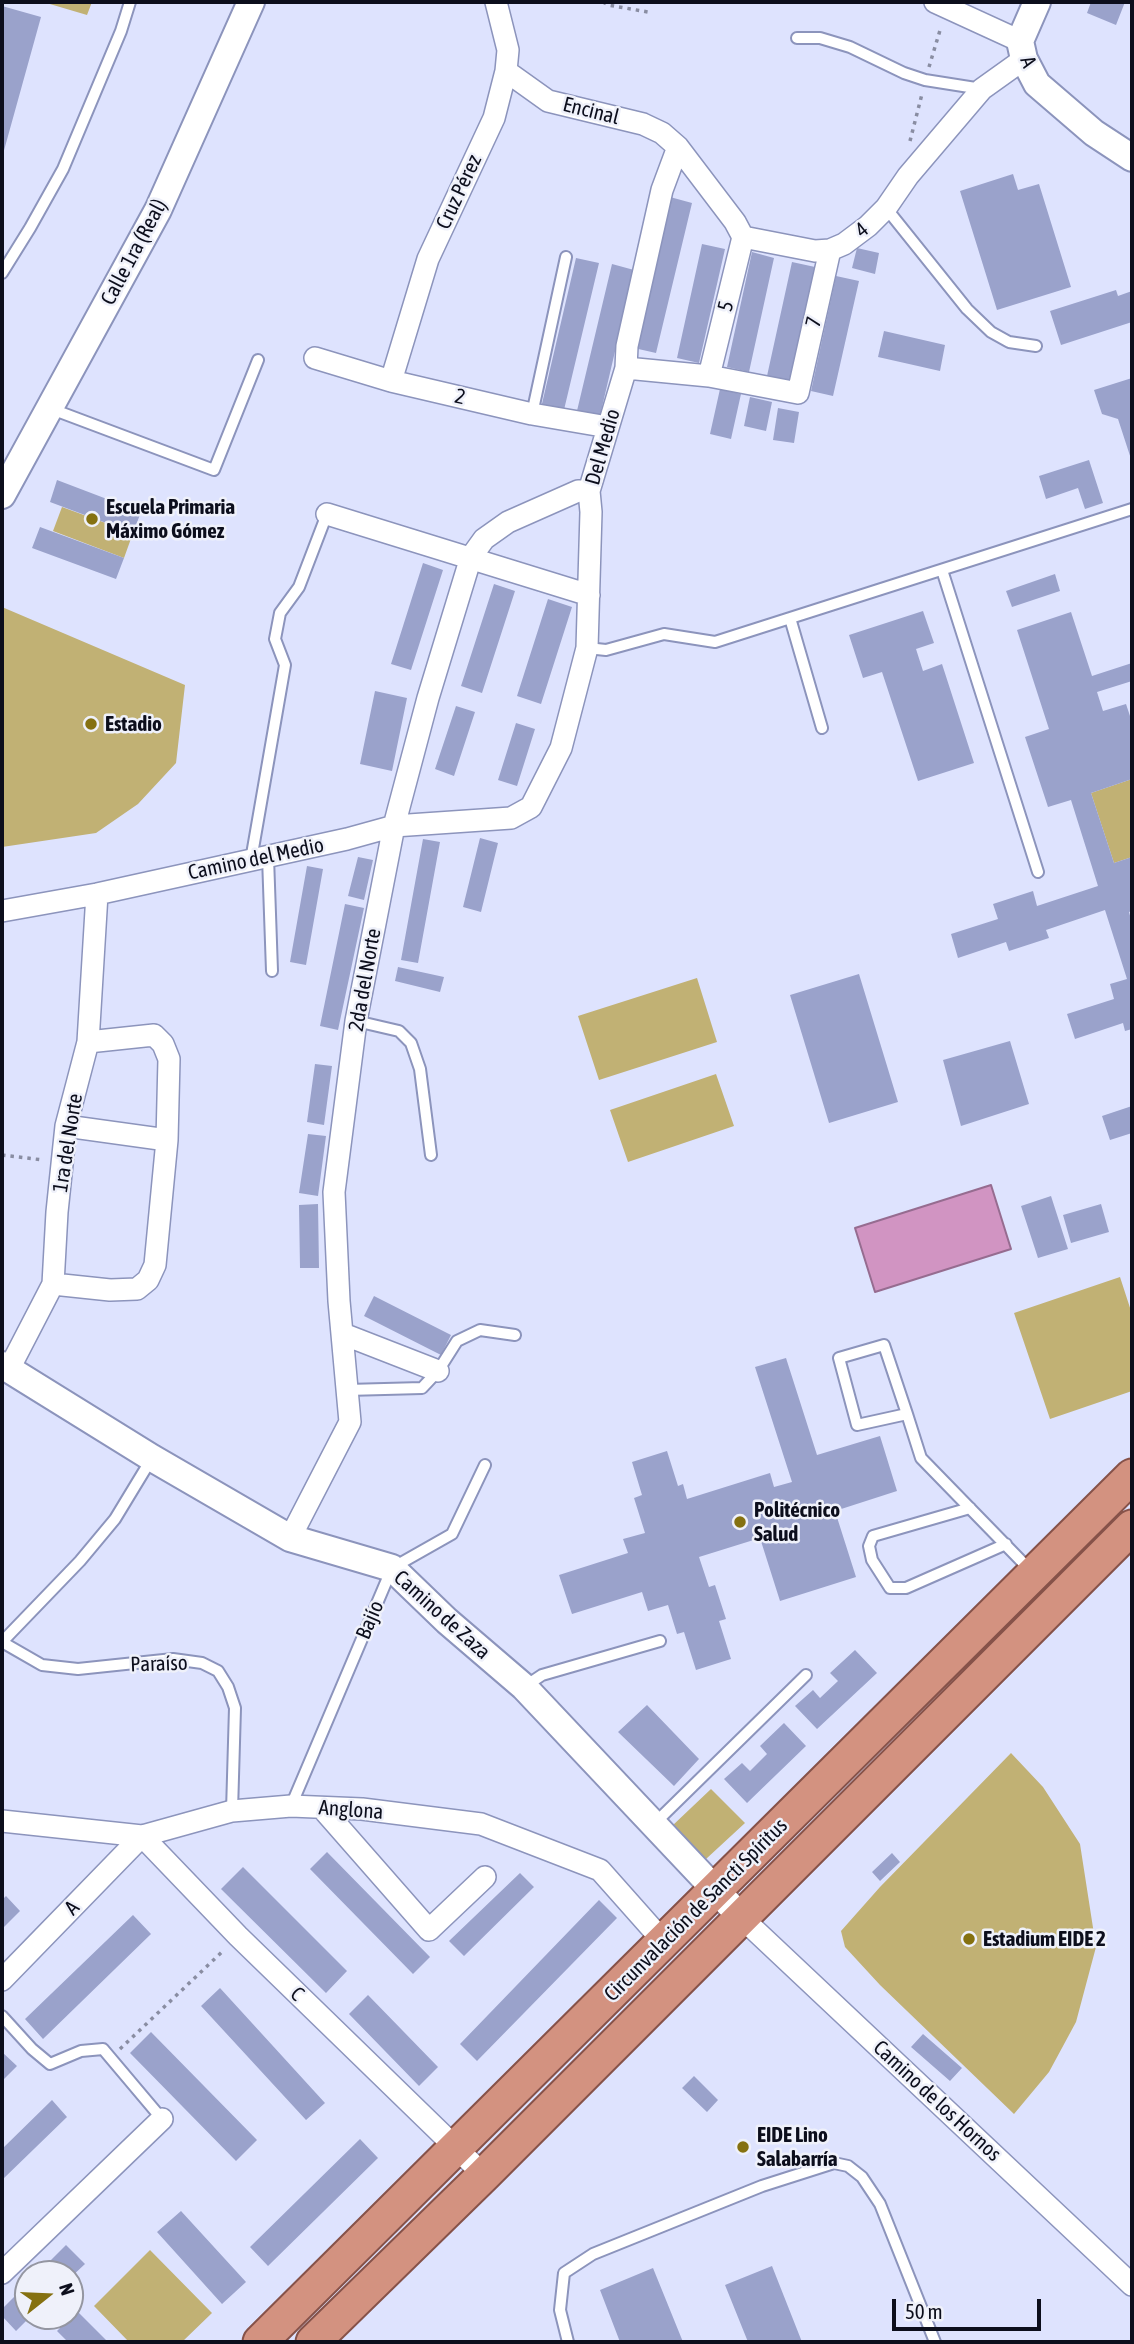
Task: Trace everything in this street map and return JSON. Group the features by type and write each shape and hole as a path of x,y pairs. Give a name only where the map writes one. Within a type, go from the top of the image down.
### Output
{"highway":[{"name":"Circunvalación de Sancti Spíritus","path":"260,2342 1132,1476"},
{"name":"Circunvalación de Sancti Spíritus","path":"313,2342 484,2175 1132,1527"},
{"path":"1033,1574 1060,1599"}],"street":[{"name":"Calle 1ra (Real)","path":"2,495 158,210 251,2"},
{"name":"Cruz Pérez","path":"391,381 428,259 494,118 506,71 508,50 496,2"},
{"path":"935,2 1022,50"},
{"name":"A","path":"1037,2 1022,50 1037,84 1094,133 1132,158"},
{"name":"4","path":"830,250 844,244 868,226 886,208 908,176 982,89 1022,50"},
{"name":"Encinal","path":"506,71 548,101 643,124 662,133 678,147"},
{"path":"678,147 735,222 743,237 815,251 830,250"},
{"name":"Del Medio","path":"512,818 531,807 561,748 587,648 592,512 589,491 626,368 627,346 662,190 678,147"},
{"name":"5","path":"709,376 743,237"},
{"name":"7","path":"709,376 798,393 830,250"},
{"name":"2","path":"315,358 391,381 532,414 608,427"},
{"path":"626,368 709,376"},
{"name":"2da del Norte","path":"290,1538 350,1422 334,1192 356,1021 394,826 432,685 471,557 484,539 508,522 578,491 589,491"},
{"path":"327,514 589,595"},
{"name":"Camino del Medio","path":"2,911 97,894 394,826 512,818"},
{"name":"1ra del Norte","path":"4,1371 53,1284 66,1126 88,1042 97,894"},
{"path":"53,1284 110,1290 137,1289 148,1280 155,1265 167,1140 169,1059 163,1044 154,1035 88,1042"},
{"path":"66,1126 167,1140"},
{"path":"342,1334 438,1371"},
{"name":"Camino de Zaza","path":"4,1371 290,1538 392,1568 447,1621 524,1687 742,1918"},
{"name":"Anglona","path":"2,1821 142,1836 232,1811 292,1806 362,1809 481,1824 600,1870 663,1941"},
{"path":"322,1808 429,1930 485,1877"},
{"name":"A","path":"2,1980 142,1836"},
{"name":"C","path":"142,1836 238,1936 484,2175"},
{"name":"Camino de los Hornos","path":"742,1918 1132,2285"},
{"path":"2,2273 162,2119"}],"lane":[{"path":"2,273 63,169 121,31 130,2"},
{"path":"797,38 820,38 850,47 925,80 982,89"},
{"path":"886,208 967,309 991,332 1009,342 1036,346"},
{"path":"532,414 566,257"},
{"path":"49,408 214,470 258,360"},
{"path":"587,648 606,650 664,634 715,642 1132,509"},
{"path":"272,971 259,858 285,665 275,639 280,612 299,587 327,514"},
{"path":"942,570 1038,872"},
{"path":"790,618 822,728"},
{"path":"356,1021 399,1031 411,1043 420,1069 431,1155"},
{"path":"348,1390 422,1388 438,1371 457,1340 480,1330 515,1335"},
{"path":"907,1414 857,1425 839,1357 884,1345 907,1414 921,1458 1033,1574"},
{"name":"Paraíso","path":"152,1458 115,1519 80,1561 2,1642 42,1665 78,1669 173,1659 202,1663 218,1671 228,1687 235,1709 232,1811"},
{"path":"392,1568 452,1534 485,1465"},
{"path":"970,1508 873,1536 869,1546 872,1560 890,1588 906,1588 1006,1544"},
{"name":"Bajío","path":"292,1806 392,1568"},
{"path":"524,1687 541,1675 660,1641"},
{"path":"654,1824 806,1675"},
{"path":"2,2016 32,2049 50,2064 81,2051 103,2049 162,2119"},
{"path":"568,2342 559,2310 564,2273 593,2254 762,2186 834,2163 848,2166 862,2177 880,2204 935,2342"}],"path":[{"path":"603,2 648,12"},
{"path":"2,1155 63,1163"},
{"path":"111,2059 238,1936"}],"shaded area":[{"path":"43,2 92,2 87,15"},
{"path":"62,507 133,533 124,558 53,531"},
{"name":"Estadio","path":"2,607 185,685 176,763 138,804 96,833 2,847"},
{"path":"1132,779 1132,857 1114,863 1091,793"},
{"path":"697,978 717,1042 599,1080 578,1016"},
{"path":"716,1074 734,1126 628,1162 610,1110"},
{"path":"991,1185 1011,1249 875,1292 855,1228"},
{"path":"1120,1277 1132,1314 1132,1391 1050,1419 1014,1313"},
{"name":"Estadium EIDE 2","path":"1011,1753 1043,1787 1080,1844 1096,1947 1076,2022 1049,2072 1014,2114 880,1985 845,1947 841,1931 880,1887"},
{"path":"711,1789 745,1823 706,1859 672,1826"},
{"path":"150,2250 212,2313 182,2342 129,2342 94,2306"}],"building":[{"path":"1091,2 1125,2 1116,25 1087,13"},
{"path":"2,6 41,17 3,154 2,154"},
{"path":"1013,174 1018,190 1039,184 1071,287 997,310 960,191"},
{"path":"670,197 692,203 656,353 634,348"},
{"path":"702,244 725,249 699,363 677,358"},
{"path":"857,248 879,253 875,274 852,268"},
{"path":"752,252 774,258 749,372 727,367"},
{"path":"576,258 599,263 563,414 541,408"},
{"path":"792,262 815,267 789,381 767,376"},
{"path":"612,264 634,270 599,420 576,415"},
{"path":"836,276 859,281 833,396 811,391"},
{"path":"1116,290 1118,296 1132,291 1132,322 1061,345 1050,311"},
{"path":"884,331 945,345 940,371 878,357"},
{"path":"1132,378 1132,462 1118,419 1102,414 1094,390"},
{"path":"720,389 741,394 731,439 710,434"},
{"path":"750,397 772,402 766,431 744,426"},
{"path":"778,408 799,412 794,443 773,440"},
{"path":"1089,460 1103,503 1085,509 1078,488 1046,499 1039,476"},
{"path":"57,480 141,512 133,533 50,502"},
{"path":"40,527 124,558 116,579 32,548"},
{"path":"423,563 443,570 411,670 391,664"},
{"path":"1055,574 1060,591 1012,607 1006,591"},
{"path":"494,584 515,591 482,693 461,686"},
{"path":"548,599 572,607 541,704 517,696"},
{"path":"923,611 934,643 916,649 923,671 942,664 974,763 918,781 882,672 863,678 849,635"},
{"path":"1071,612 1092,676 1132,663 1132,681 1097,692 1103,711 1126,704 1132,722 1132,779 1091,793 1114,863 1132,857 1132,911 1129,912 1132,923 1132,1029 1125,1031 1123,1023 1075,1039 1067,1014 1114,999 1110,984 1127,979 1105,910 1046,930 1049,938 1009,951 1006,942 958,958 951,934 998,919 993,904 1033,891 1037,906 1098,886 1071,800 1048,807 1025,737 1049,729 1017,630"},
{"path":"375,691 407,698 392,771 360,764"},
{"path":"456,706 475,712 454,776 435,769"},
{"path":"516,723 535,729 517,786 498,780"},
{"path":"480,838 498,843 481,912 463,907"},
{"path":"423,839 440,842 418,963 401,960"},
{"path":"358,857 373,860 364,900 348,896"},
{"path":"307,866 323,869 306,965 290,962"},
{"path":"345,904 364,908 338,1030 320,1026"},
{"path":"398,967 444,977 440,992 395,981"},
{"path":"859,974 898,1102 829,1123 790,995"},
{"path":"1010,1041 1029,1104 961,1126 943,1060"},
{"path":"315,1064 332,1066 324,1125 307,1122"},
{"path":"1132,1106 1132,1133 1110,1140 1102,1116"},
{"path":"308,1134 326,1136 318,1196 299,1193"},
{"path":"1051,1196 1068,1249 1038,1258 1021,1206"},
{"path":"318,1204 319,1268 300,1268 299,1205"},
{"path":"1101,1204 1109,1232 1071,1243 1063,1215"},
{"path":"374,1296 451,1335 441,1355 364,1316"},
{"name":"Politécnico Salud","path":"786,1358 817,1455 880,1436 897,1491 835,1511 856,1577 780,1601 760,1538 699,1557 709,1587 715,1585 726,1619 719,1621 731,1659 696,1670 684,1632 677,1634 668,1605 648,1611 642,1592 572,1614 559,1575 628,1553 623,1539 645,1533 634,1498 642,1495 632,1462 667,1451 678,1486 683,1484 687,1499 770,1473 774,1487 792,1482 755,1367"},
{"path":"855,1650 877,1673 817,1729 795,1706 813,1690 820,1698 838,1681 830,1673"},
{"path":"647,1705 699,1759 674,1786 618,1732"},
{"path":"784,1723 806,1746 747,1803 724,1779 742,1763 750,1771 767,1754 760,1746"},
{"path":"327,1852 430,1957 413,1974 310,1869"},
{"path":"892,1853 900,1862 880,1881 872,1872"},
{"path":"243,1867 347,1971 326,1993 221,1889"},
{"path":"520,1873 534,1887 464,1956 449,1941"},
{"path":"6,1896 20,1911 2,1929 2,1900"},
{"path":"599,1900 617,1918 477,2061 460,2044"},
{"path":"133,1915 151,1934 43,2039 25,2019"},
{"path":"220,1988 325,2103 306,2120 201,2006"},
{"path":"368,1995 438,2067 419,2086 349,2014"},
{"path":"151,2032 257,2140 236,2161 130,2053"},
{"path":"923,2034 962,2068 950,2081 911,2047"},
{"path":"2,2052 17,2066 2,2081"},
{"path":"694,2076 718,2100 707,2112 682,2088"},
{"path":"52,2100 67,2117 2,2180 2,2149"},
{"path":"360,2139 378,2158 268,2266 250,2247"},
{"path":"181,2211 246,2282 222,2304 157,2232"},
{"path":"66,2245 81,2260 51,2260"},
{"path":"772,2266 802,2342 748,2342 725,2285"},
{"path":"653,2268 683,2342 620,2342 600,2290"},
{"path":"14,2297 14,2329 2,2316 2,2309"},
{"path":"84,2318 108,2342 68,2342 57,2331 84,2330"}],"place":[{"name":"Escuela Primaria Máximo Gómez","path":"92,519"},
{"name":"Estadio","path":"91,724"},
{"name":"Politécnico Salud","path":"740,1522"},
{"name":"Estadium EIDE 2","path":"969,1939"},
{"name":"EIDE Lino Salabarría","path":"743,2147"}]}
